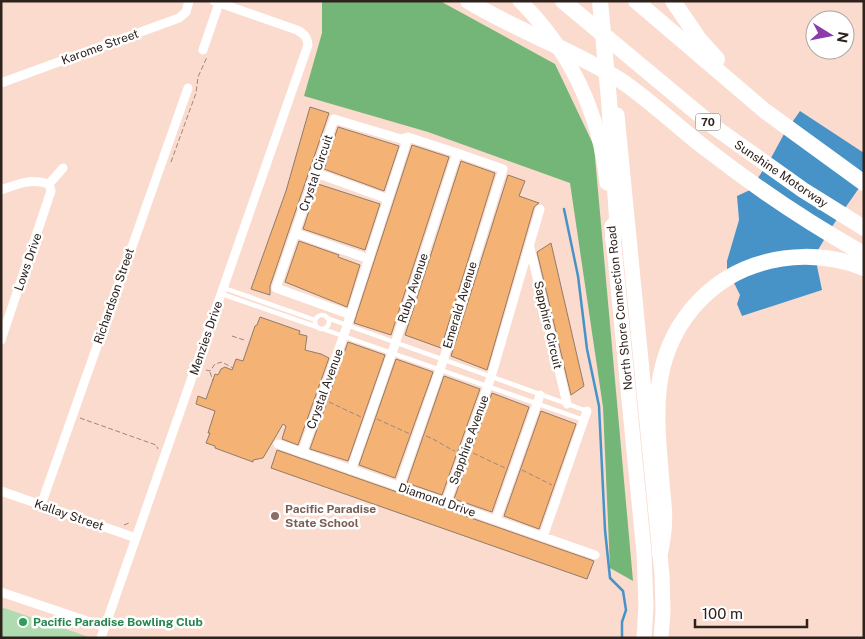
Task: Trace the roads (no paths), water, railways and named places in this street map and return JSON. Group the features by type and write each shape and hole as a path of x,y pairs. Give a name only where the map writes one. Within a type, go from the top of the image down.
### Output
{"highway":[{"path":"468,1 510,25 600,68 622,82 748,180 806,219 864,254"},
{"name":"Sunshine Motorway","path":"562,1 713,126 803,190 864,228"},
{"path":"600,1 613,103 618,218 613,239"},
{"path":"636,1 765,111 864,183"},
{"path":"673,1 694,33 715,57 750,92 790,126 796,134"},
{"path":"660,553 664,522 657,421 658,389 666,351 685,317 700,300 721,282 741,271 772,260 818,257 844,261 864,268"}],"main road":[{"name":"North Shore Connection Road","path":"520,1 543,25 573,71 589,106 606,165 644,553 646,606 644,638"},
{"name":"North Shore Connection Road","path":"607,1 613,103 660,553 663,594 661,638"}],"street":[{"name":"Karome Street","path":"1,83 179,18 186,12 189,1"},
{"name":"Menzies Drive","path":"102,638 308,45 308,38 297,30 216,2"},
{"path":"203,50 216,2"},
{"name":"Richardson Street","path":"41,505 188,88"},
{"name":"Crystal Circuit","path":"351,315 276,288 334,118 400,139 408,137"},
{"path":"347,326 408,137 457,153"},
{"name":"Ruby Avenue","path":"351,470 394,348 457,153"},
{"name":"Emerald Avenue","path":"399,487 442,365 503,169 457,153"},
{"path":"1,190 26,181 40,181 48,184 63,168"},
{"path":"316,173 388,199"},
{"name":"Lows Drive","path":"1,339 50,197 51,191 48,184"},
{"name":"Sapphire Circuit","path":"492,377 540,209"},
{"path":"295,233 369,259"},
{"name":"Sapphire Circuit","path":"529,245 566,404"},
{"name":"Crystal Avenue","path":"302,453 347,326"},
{"name":"Sapphire Avenue","path":"446,503 492,377"},
{"path":"496,520 538,399"},
{"path":"543,537 587,411"},
{"name":"Diamond Drive","path":"278,444 595,555"},
{"name":"Kallay Street","path":"1,491 136,538"},
{"path":"2,594 105,626"}],"lane":[{"path":"223,291 315,320"},
{"path":"223,291 317,327 344,336 394,348 442,365 488,386 566,404 587,411"},
{"path":"315,320 321,316 394,348 442,365 492,377 584,420"},
{"path":"323,329 328,325 327,318"},
{"path":"315,320 317,327"}],"water":[{"path":"800,111 864,153 864,181 818,250 817,266 822,290 742,316 737,304 740,295 727,269 727,261 739,220 737,196 750,190"}],"waterway":[{"path":"564,209 578,276 587,349 599,406 605,530 610,578 623,591 626,610 622,622 622,638"}],"place":[{"name":"Pacific Paradise State School","path":"275,516"},
{"name":"Pacific Paradise Bowling Club","path":"23,622"}]}
